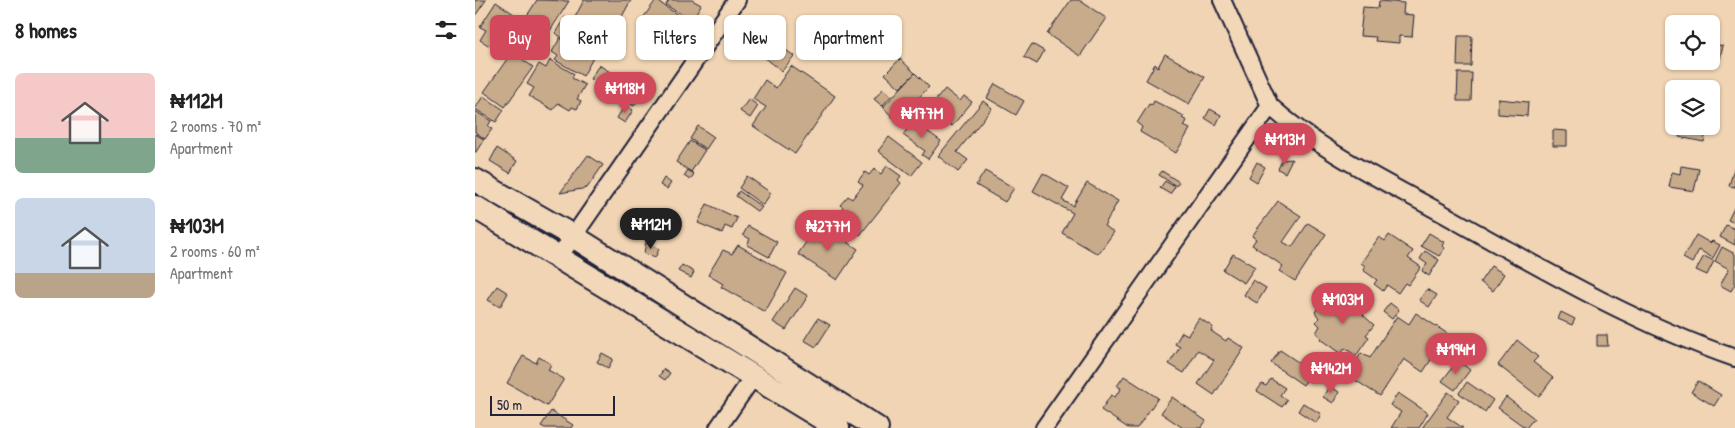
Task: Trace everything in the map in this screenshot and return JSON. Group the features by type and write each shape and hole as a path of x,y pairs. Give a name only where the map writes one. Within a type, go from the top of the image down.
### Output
{"street":[{"path":"559,257 737,0"},
{"path":"1222,0 1270,106 1332,152 1551,275 1703,347 1735,358"},
{"path":"1044,428 1270,106"},
{"path":"475,180 573,236 877,428"},
{"path":"475,207 838,428"},
{"path":"718,428 753,377"}],"building":[{"path":"475,0 486,0 475,16"},
{"path":"537,0 569,1 550,31 550,15 528,15"},
{"path":"584,0 631,0 623,15 576,15"},
{"path":"656,0 678,15 645,15"},
{"path":"669,0 692,0 701,5 695,15 682,15 666,5"},
{"path":"1071,0 1079,0 1106,18 1080,56 1047,34"},
{"path":"1379,1 1404,3 1403,14 1414,15 1412,37 1399,36 1399,43 1375,41 1376,37 1360,36 1363,7 1378,8"},
{"path":"496,2 516,15 490,15 490,46 480,40 486,30 480,27"},
{"path":"560,25 560,36 555,33"},
{"path":"1458,36 1472,36 1471,66 1457,66"},
{"path":"560,38 560,60 592,60 583,76 555,60 558,56 552,52"},
{"path":"1032,44 1044,51 1037,64 1024,57"},
{"path":"1720,45 1723,46 1720,59"},
{"path":"786,50 794,56 782,71 768,60 786,60"},
{"path":"1165,54 1205,77 1189,104 1146,80 1155,64 1158,67"},
{"path":"506,60 523,60 533,67 505,107 484,92"},
{"path":"550,60 574,74 572,78 585,85 577,99 581,101 577,109 572,107 570,110 558,103 553,110 529,96 534,88 527,84 539,64 546,68"},
{"path":"899,60 915,73 900,88 885,74"},
{"path":"599,65 643,93 634,106 590,79"},
{"path":"791,66 835,96 795,154 753,126 766,107 753,99 765,80 776,88"},
{"path":"915,73 929,87 896,121 883,107"},
{"path":"1458,73 1472,73 1471,101 1457,101"},
{"path":"995,84 1024,101 1016,115 987,98"},
{"path":"883,89 891,96 882,106 874,99"},
{"path":"945,89 960,101 964,96 972,102 952,126 938,115 943,108 935,101"},
{"path":"483,96 504,110 496,122 475,109"},
{"path":"749,99 758,106 750,118 740,111"},
{"path":"1498,99 1528,102 1527,116 1498,114"},
{"path":"983,101 992,108 957,152 968,160 958,172 938,156"},
{"path":"1154,101 1184,116 1182,118 1187,121 1184,126 1190,129 1176,153 1140,132 1142,127 1137,123 1149,104 1152,105"},
{"path":"625,105 633,110 625,123 617,118"},
{"path":"1210,109 1221,115 1216,125 1205,118"},
{"path":"475,111 491,121 488,126 492,129 485,139 475,132"},
{"path":"913,121 941,141 928,159 922,155 925,151 903,135"},
{"path":"698,126 714,137 706,149 690,139"},
{"path":"1553,130 1567,131 1567,146 1553,146"},
{"path":"475,134 484,139 476,152 475,152"},
{"path":"1680,135 1705,135 1704,142 1679,137"},
{"path":"889,137 922,162 911,176 878,151"},
{"path":"690,141 705,150 691,172 676,162"},
{"path":"497,148 517,161 510,173 490,161"},
{"path":"588,155 603,165 587,188 560,193"},
{"path":"1292,159 1285,173 1278,169 1282,160"},
{"path":"1257,162 1265,167 1257,182 1249,177"},
{"path":"1735,165 1735,187 1729,186"},
{"path":"887,166 901,176 898,180 901,183 860,235 856,232 853,236 839,225 844,219 838,214 843,207 840,205 848,196 852,199 863,185 858,181 865,172 869,175 874,169 881,174"},
{"path":"1681,166 1699,169 1694,191 1669,187 1672,172 1680,174"},
{"path":"688,170 694,174 690,180 684,176"},
{"path":"985,171 1014,188 1005,202 976,185"},
{"path":"1162,171 1179,182 1176,186 1159,175"},
{"path":"1043,173 1069,188 1062,200 1073,206 1087,183 1118,201 1104,226 1114,232 1098,254 1062,233 1073,213 1033,191"},
{"path":"747,176 771,193 763,205 739,188"},
{"path":"664,178 671,183 667,189 660,185"},
{"path":"1165,181 1175,187 1170,194 1160,188"},
{"path":"739,191 762,207 758,212 736,196"},
{"path":"1278,201 1301,216 1283,242 1292,247 1308,223 1326,234 1295,281 1279,271 1283,266 1252,245 1256,239 1252,236"},
{"path":"707,204 737,218 732,229 725,226 722,233 698,223"},
{"path":"1735,206 1735,223 1728,220"},
{"path":"819,223 858,249 837,280 798,254"},
{"path":"1726,225 1735,229 1735,245 1720,237"},
{"path":"748,226 777,242 769,257 747,245 750,239 743,235"},
{"path":"1429,233 1444,242 1442,246 1445,248 1439,256 1421,246"},
{"path":"1389,235 1413,251 1408,258 1421,267 1408,285 1405,283 1398,293 1387,285 1383,291 1374,284 1377,280 1363,270 1365,266 1361,263 1379,237 1385,241"},
{"path":"1696,235 1710,243 1712,241 1720,245 1713,258 1699,250 1692,263 1683,258"},
{"path":"646,242 659,249 655,258 644,253"},
{"path":"738,245 787,273 765,312 721,287 723,284 708,275 723,250 732,254"},
{"path":"1722,247 1735,254 1735,284 1731,291 1720,285 1729,269 1715,261"},
{"path":"1425,251 1439,260 1429,276 1422,271 1427,264 1420,259"},
{"path":"1233,254 1255,267 1244,283 1223,270"},
{"path":"1704,256 1714,261 1707,275 1696,270"},
{"path":"682,265 694,272 691,278 678,271"},
{"path":"1491,266 1504,274 1493,291 1480,282"},
{"path":"1253,280 1266,288 1257,303 1244,295"},
{"path":"497,286 508,293 500,307 488,300"},
{"path":"795,288 808,296 786,330 773,322"},
{"path":"1427,289 1437,295 1429,307 1419,300"},
{"path":"1326,295 1332,299 1335,295 1348,304 1351,300 1366,311 1363,315 1374,325 1366,335 1369,337 1356,356 1345,348 1341,354 1320,339 1321,337 1316,333 1320,326 1316,322 1319,318 1315,312"},
{"path":"1390,303 1399,310 1392,319 1383,312"},
{"path":"1561,312 1575,319 1572,325 1558,319"},
{"path":"1416,313 1448,334 1423,372 1404,359 1380,396 1355,380 1358,375 1345,367 1352,357 1357,360 1361,353 1370,358 1397,316 1409,324"},
{"path":"818,318 830,325 816,347 804,340"},
{"path":"1199,318 1213,327 1211,331 1226,341 1228,338 1244,348 1214,395 1198,384 1214,360 1198,350 1184,373 1169,364 1180,347 1175,344 1182,332 1188,335"},
{"path":"1473,334 1482,339 1474,352 1465,347"},
{"path":"1597,335 1607,335 1608,346 1597,346"},
{"path":"1517,340 1538,357 1533,362 1553,378 1539,397 1498,365"},
{"path":"1280,350 1313,372 1303,385 1271,363"},
{"path":"602,353 613,359 608,368 597,362"},
{"path":"523,356 536,363 539,357 551,364 548,370 564,379 547,406 507,383"},
{"path":"1458,360 1470,370 1455,390 1442,381"},
{"path":"664,369 670,373 665,380 659,376"},
{"path":"1124,376 1158,398 1137,428 1128,428 1101,410 1111,395 1115,397 1121,388 1117,386"},
{"path":"1271,379 1285,388 1280,395 1287,400 1282,407 1257,391 1262,384 1266,386"},
{"path":"1698,381 1721,395 1714,406 1691,392"},
{"path":"1467,382 1493,400 1485,412 1459,393"},
{"path":"1329,386 1339,392 1333,403 1323,397"},
{"path":"1448,392 1459,400 1447,417 1463,428 1422,428"},
{"path":"1398,393 1428,413 1419,428 1391,428 1401,412 1390,405"},
{"path":"1172,397 1206,421 1201,428 1183,428 1161,413"},
{"path":"1506,397 1534,418 1526,428 1498,408"},
{"path":"1303,403 1321,414 1316,423 1298,411"},
{"path":"551,411 573,425 571,428 545,428 541,426"}]}
